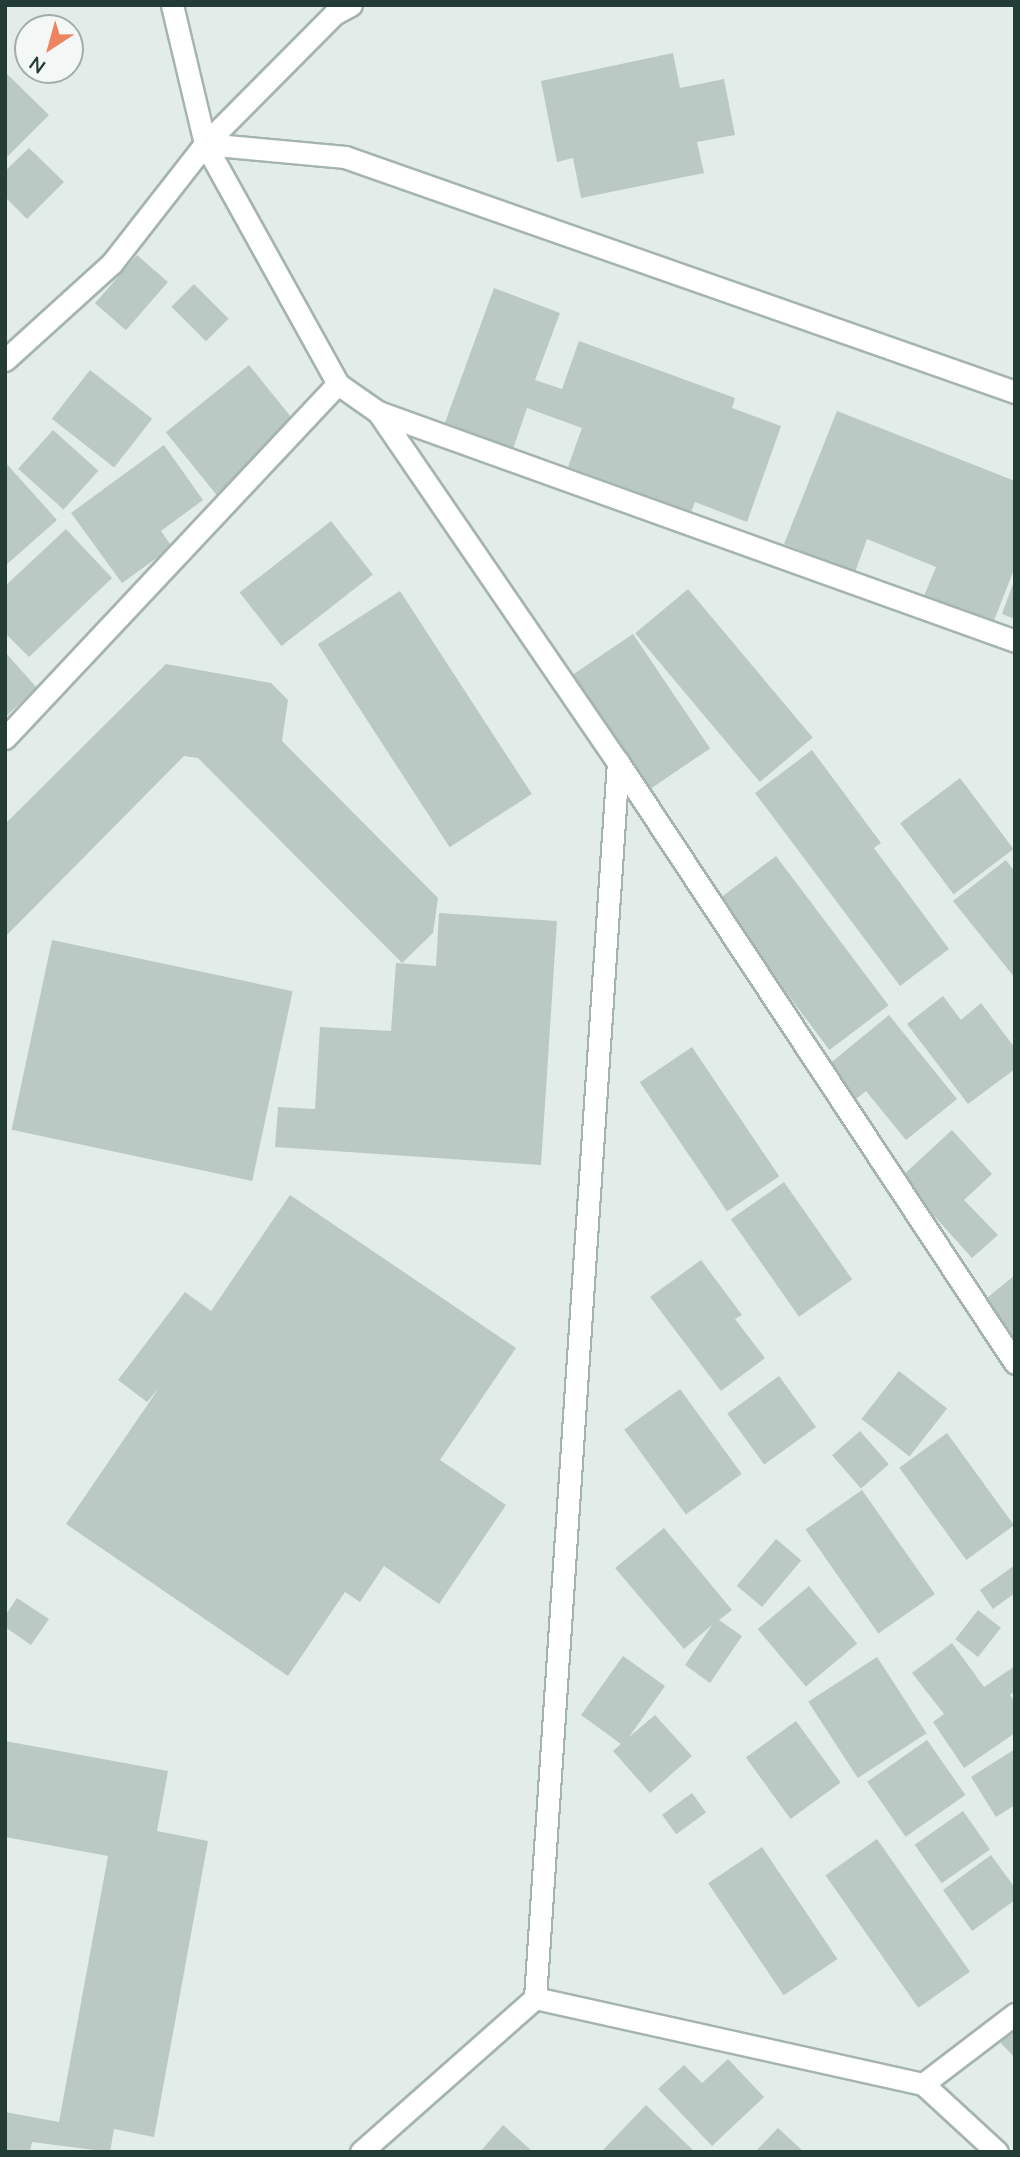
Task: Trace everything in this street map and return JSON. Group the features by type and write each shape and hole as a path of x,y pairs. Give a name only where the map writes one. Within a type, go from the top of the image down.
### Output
{"street":[{"path":"172,5 205,144 338,384 378,412 1015,641"},
{"path":"5,360 112,263 205,144 334,14 351,5"},
{"path":"205,144 345,158 1015,392"},
{"path":"5,738 338,384"},
{"path":"378,412 618,762 1015,1363"},
{"path":"361,2152 535,1998 618,762"},
{"path":"535,1998 923,2084 997,2152"},
{"path":"923,2084 1015,2014"}],"building":[{"path":"673,53 680,88 724,79 735,135 697,142 704,173 581,198 573,158 557,162 541,81"},
{"path":"5,72 14,84 17,84 49,115 5,159"},
{"path":"29,148 64,182 27,219 5,197 5,171"},
{"path":"137,255 168,282 126,330 95,303"},
{"path":"194,284 229,319 206,341 171,307"},
{"path":"494,288 560,313 535,380 562,389 579,341 735,398 732,408 781,426 747,522 695,502 685,527 631,507 637,492 568,467 582,428 527,408 512,452 443,428"},
{"path":"249,365 306,435 222,502 166,432"},
{"path":"90,370 152,419 114,467 52,419"},
{"path":"837,411 1015,481 1015,567 993,623 924,596 936,567 867,539 855,572 784,544"},
{"path":"53,430 98,471 64,509 18,469"},
{"path":"164,445 203,500 161,531 172,547 122,583 71,513"},
{"path":"5,462 57,520 5,566"},
{"path":"331,521 373,575 281,646 240,592"},
{"path":"66,529 112,578 29,657 5,633 5,586"},
{"path":"1015,581 1015,619 1002,614"},
{"path":"688,589 813,738 760,782 635,633"},
{"path":"400,591 532,794 450,847 318,644"},
{"path":"633,634 710,748 644,793 567,679"},
{"path":"5,652 37,688 5,717"},
{"path":"166,664 271,683 288,700 282,741 438,898 433,933 402,963 198,758 184,756 5,937 5,824"},
{"path":"812,750 881,843 874,848 949,949 900,986 755,793"},
{"path":"960,778 1014,849 954,894 900,823"},
{"path":"776,856 889,1005 829,1050 717,901"},
{"path":"1006,860 1015,872 1015,978 953,901"},
{"path":"439,913 557,921 541,1165 275,1147 278,1107 315,1109 320,1027 391,1031 396,963 436,966"},
{"path":"52,940 293,991 252,1181 12,1130"},
{"path":"943,996 961,1020 981,1003 1015,1048 1015,1069 968,1104 907,1024"},
{"path":"889,1015 957,1099 906,1140 866,1091 856,1099 828,1065"},
{"path":"692,1047 779,1176 727,1212 640,1082"},
{"path":"952,1130 992,1174 964,1200 998,1235 972,1258 900,1178"},
{"path":"784,1182 852,1279 799,1317 731,1219"},
{"path":"290,1195 516,1348 440,1460 506,1505 439,1604 384,1566 360,1602 345,1592 288,1676 66,1524 159,1388 147,1402 118,1380 185,1292 211,1311"},
{"path":"701,1260 742,1315 735,1319 765,1358 721,1391 650,1297"},
{"path":"1015,1275 1015,1340 982,1302"},
{"path":"899,1371 947,1409 910,1457 861,1419"},
{"path":"779,1376 816,1427 764,1465 727,1414"},
{"path":"680,1389 742,1474 686,1515 624,1430"},
{"path":"860,1431 889,1464 861,1488 832,1455"},
{"path":"947,1433 1014,1525 966,1560 899,1468"},
{"path":"862,1490 935,1594 878,1634 805,1530"},
{"path":"664,1528 732,1610 719,1620 742,1636 710,1683 685,1665 712,1625 684,1649 615,1568"},
{"path":"776,1539 801,1560 762,1607 737,1586"},
{"path":"1015,1565 1015,1593 993,1609 980,1590"},
{"path":"809,1586 857,1643 806,1687 758,1629"},
{"path":"17,1598 49,1619 31,1645 5,1627 5,1616"},
{"path":"978,1610 1001,1628 978,1657 955,1639"},
{"path":"952,1643 984,1687 1015,1666 1015,1691 1010,1695 1015,1702 1015,1733 964,1768 933,1722 944,1714 912,1673"},
{"path":"623,1656 665,1686 629,1737 655,1715 692,1756 650,1793 613,1751 621,1744 581,1715"},
{"path":"877,1657 927,1733 858,1778 808,1702"},
{"path":"796,1721 841,1782 791,1819 746,1757"},
{"path":"927,1740 965,1795 906,1837 867,1782"},
{"path":"5,1741 168,1771 157,1831 208,1841 154,2137 114,2129 110,2152 32,2142 30,2152 5,2152 5,2112 59,2122 108,1856 5,1837"},
{"path":"1015,1749 1015,1805 996,1817 971,1777"},
{"path":"692,1793 706,1812 676,1834 662,1815"},
{"path":"963,1811 990,1850 942,1883 915,1845"},
{"path":"877,1839 970,1972 918,2008 825,1875"},
{"path":"762,1847 837,1959 784,1995 708,1883"},
{"path":"991,1855 1015,1888 1015,1900 972,1931 943,1890"},
{"path":"1015,2026 1015,2058 999,2041"},
{"path":"728,2059 764,2097 712,2146 658,2089 684,2065 702,2083"},
{"path":"646,2105 695,2152 601,2152"},
{"path":"503,2125 533,2152 480,2152"},
{"path":"778,2128 804,2152 755,2152"}]}
